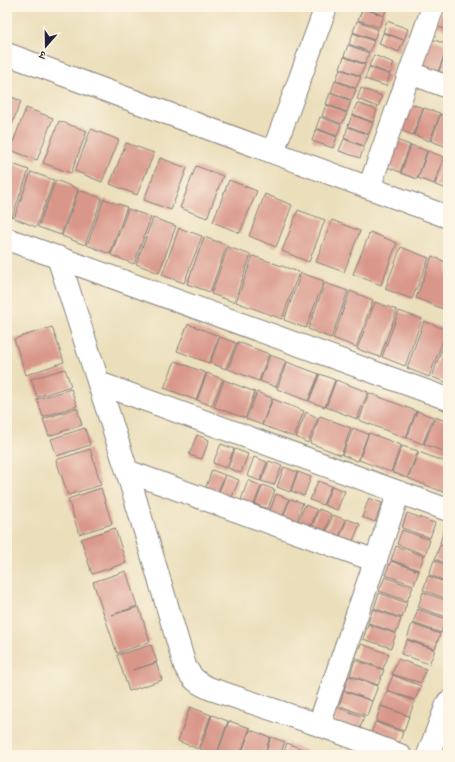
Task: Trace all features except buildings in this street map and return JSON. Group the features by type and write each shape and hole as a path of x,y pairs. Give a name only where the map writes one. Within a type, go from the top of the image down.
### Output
{"street":[{"path":"273,152 326,7"},
{"path":"369,188 433,7"},
{"path":"7,54 448,217"},
{"path":"410,73 448,87"},
{"path":"7,239 448,399"},
{"path":"58,257 127,471 185,666 192,678 211,689 319,725 400,755"},
{"path":"99,383 448,510"},
{"path":"127,471 376,561"},
{"path":"319,725 399,492"},
{"path":"428,755 448,702"}]}
